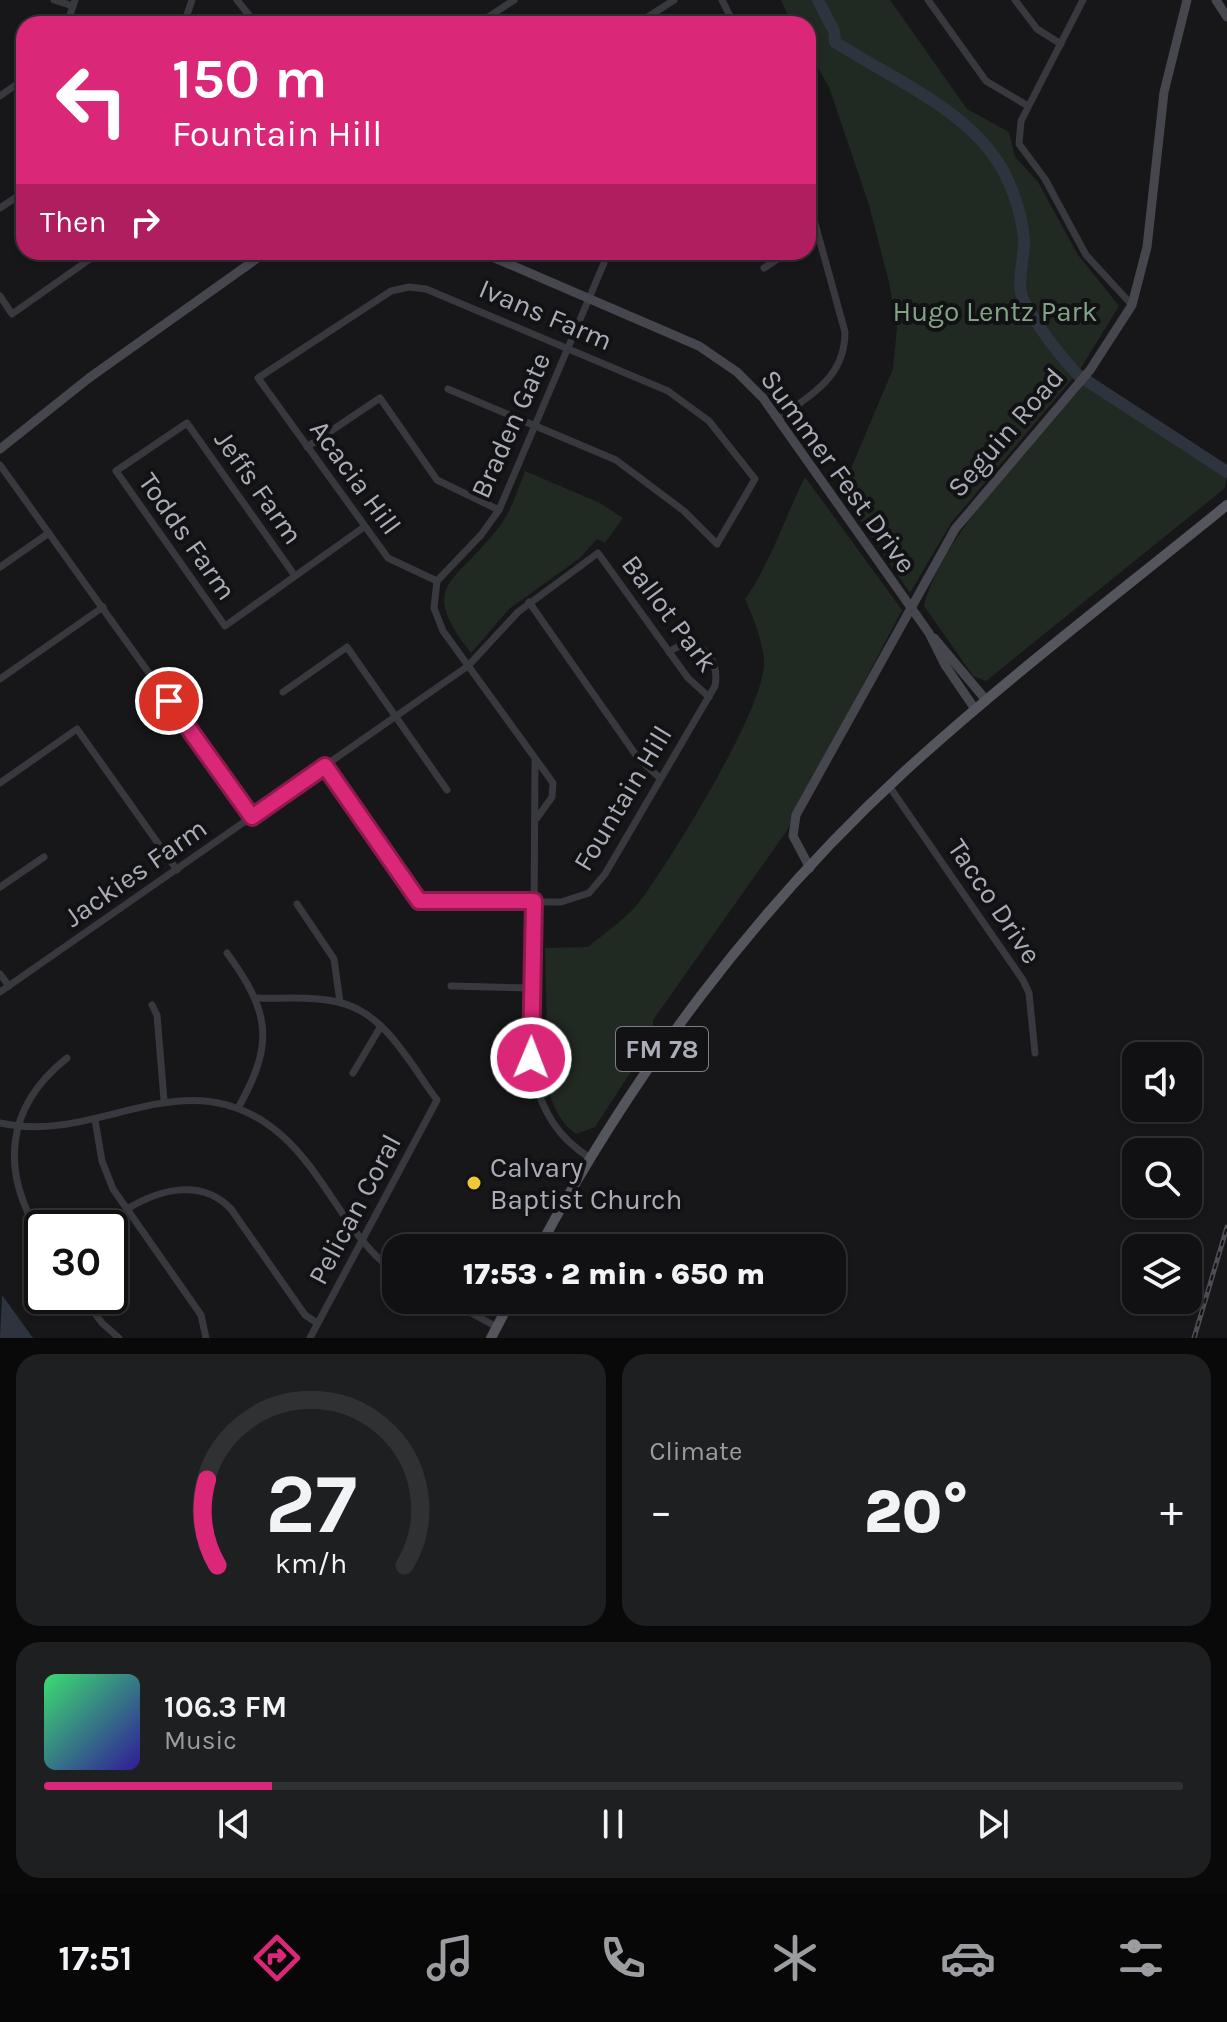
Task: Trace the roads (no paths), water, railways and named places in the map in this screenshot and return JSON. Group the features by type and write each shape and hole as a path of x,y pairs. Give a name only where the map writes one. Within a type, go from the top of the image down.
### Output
{"main road":[{"name":"FM 78","path":"547,1234 590,1158 694,1005 810,868 889,786 975,709 1227,505"},
{"path":"491,1338 504,1314"}],"street":[{"path":"54,0 74,3"},
{"path":"237,0 250,16"},
{"path":"490,16 514,0"},
{"path":"649,16 674,0"},
{"path":"928,0 986,81 1028,106"},
{"path":"1015,0 1037,29 1061,44"},
{"path":"1083,0 1028,106 1018,132 1024,154 1045,179 1086,255 1132,305"},
{"name":"Seguin Road","path":"810,868 793,836 796,815 910,605 962,519 1090,370 1132,305 1147,247 1164,92 1187,0"},
{"path":"1216,0 1227,17"},
{"path":"778,419 831,380 841,361 845,332 816,225"},
{"path":"0,296 12,314 89,260"},
{"path":"0,449 89,378 255,260"},
{"name":"Summer Fest Drive","path":"501,260 717,356 763,398 929,633 986,700"},
{"path":"764,268 776,260"},
{"name":"Braden Gate","path":"437,581 481,535 499,510 604,263"},
{"name":"Ivans Farm","path":"258,378 373,301 391,291 409,287 445,296 668,391 691,405 724,436 755,479 717,544 684,511 627,467 536,425"},
{"name":"Acacia Hill","path":"258,378 388,558 437,581"},
{"path":"448,389 536,425"},
{"path":"307,447 380,398 437,480 499,510"},
{"name":"Todds Farm","path":"187,423 116,471 225,626 295,576"},
{"name":"Jeffs Farm","path":"187,423 295,576"},
{"path":"0,465 252,817"},
{"path":"295,576 364,527"},
{"path":"0,567 49,533"},
{"name":"Jackies Farm","path":"0,992 468,666 529,602 598,553"},
{"name":"Ballot Park","path":"598,553 697,689 709,697"},
{"path":"437,581 433,596 437,620 535,762 553,783 553,790 537,818"},
{"path":"529,602 638,758 660,778"},
{"path":"0,679 103,607"},
{"name":"Summer Fest Drive","path":"929,633 945,665 975,709"},
{"name":"Fountain Hill","path":"325,766 419,901 571,901 597,886 715,686 716,667 704,650 693,643 683,643 669,652"},
{"path":"283,692 347,647 447,790"},
{"path":"0,783 77,729 177,870"},
{"path":"535,762 533,793 537,818 531,1058 537,1091 559,1134 590,1158"},
{"name":"Tacco Drive","path":"889,786 1016,967 1029,993 1035,1053"},
{"path":"0,887 44,857"},
{"path":"297,904 334,959 340,1002"},
{"path":"227,953 257,998 262,1053 238,1108"},
{"path":"0,974 9,986"},
{"path":"451,986 533,988"},
{"path":"257,998 340,1002 365,1013 381,1026 353,1073"},
{"path":"152,1005 157,1015 164,1100"},
{"name":"Pelican Coral","path":"310,1338 437,1100 381,1026"},
{"path":"25,1210 16,1188 12,1153 17,1127 37,1086 67,1058"},
{"path":"0,1123 17,1127 57,1127 95,1120 164,1100 204,1100 238,1108 266,1123 295,1146 363,1240 382,1259"},
{"path":"95,1120 105,1170 127,1209 201,1315 206,1338"},
{"path":"127,1209 187,1188 215,1195 231,1209 305,1315 317,1323"},
{"path":"95,1314 119,1338"},
{"path":"473,1314 497,1327"}],"waterway":[{"path":"818,0 834,31 835,42 941,106 978,137 993,155 1014,196 1023,229 1021,295 1070,367 1227,472"}],"railway":[{"path":"1194,1338 1227,1227"}],"place":[{"name":"Calvary Baptist Church","path":"474,1183"}],"park label":[{"name":"Hugo Lentz Park","path":"995,311"}]}
